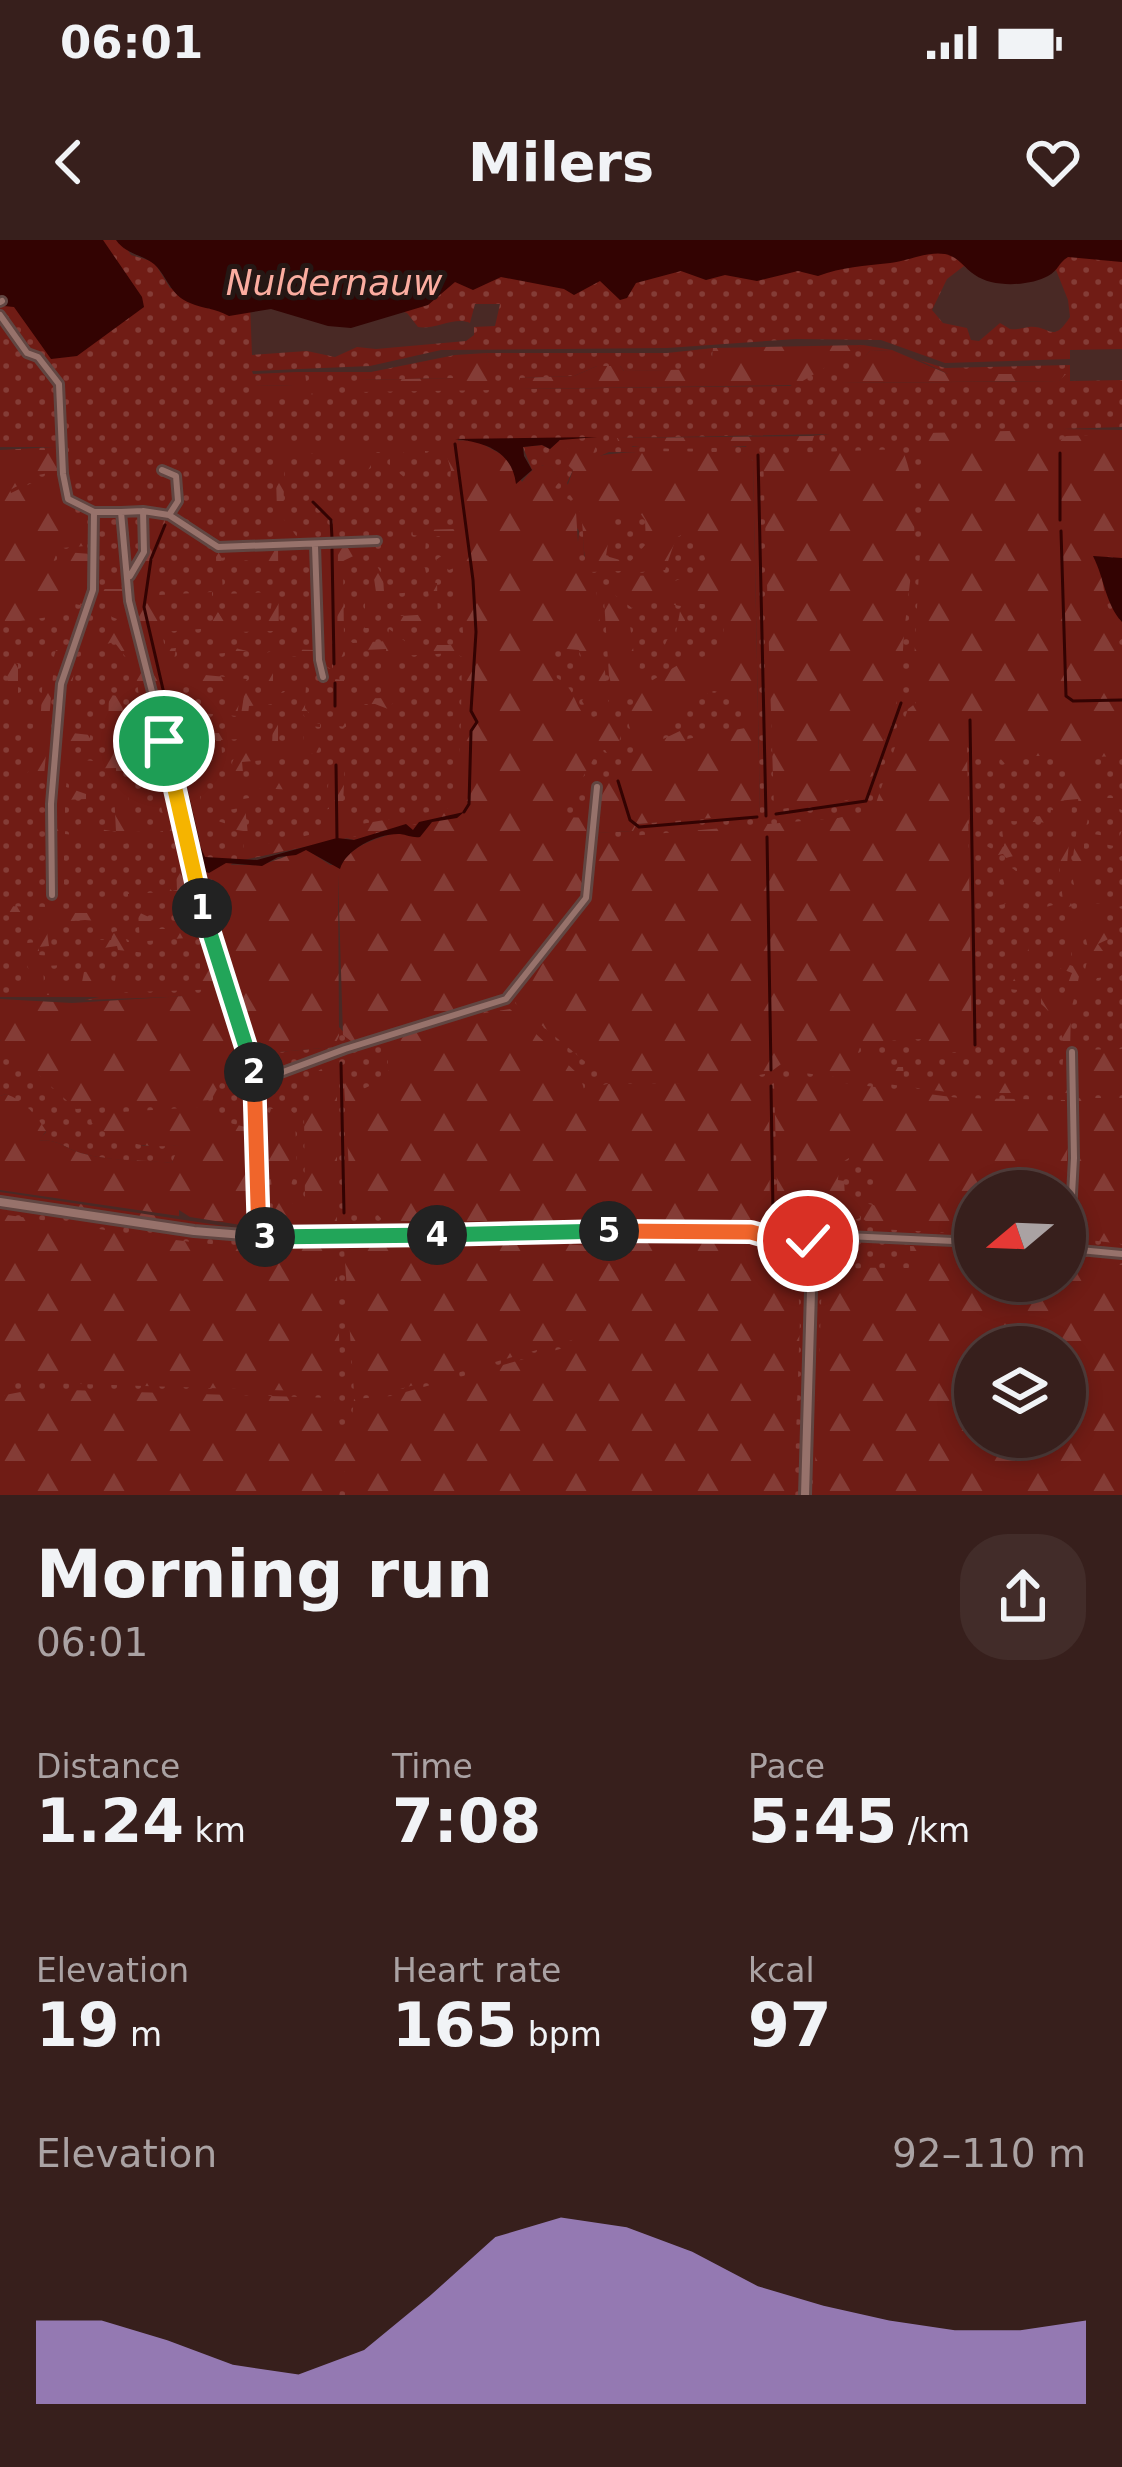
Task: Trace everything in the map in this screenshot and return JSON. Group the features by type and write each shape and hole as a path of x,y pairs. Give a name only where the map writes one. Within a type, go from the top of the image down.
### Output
{"street":[{"path":"0,316 27,353 38,357 59,384 71,503 94,512 169,515 218,547 377,541"},
{"path":"162,470 176,476 178,501 169,515"},
{"path":"143,511 144,551 130,576 130,601 188,838 196,891 256,1082 259,1237"},
{"path":"52,895 51,804 61,684 93,590 94,512"},
{"path":"121,512 124,567 130,576"},
{"path":"316,546 323,676"},
{"path":"256,1082 345,1048 506,999 586,898 597,787"},
{"path":"1072,1052 1073,1170"},
{"path":"0,1202 259,1237 751,1232 772,1236 794,1251 807,1272 811,1291 805,1495"},
{"path":"794,1251 825,1235 954,1241"},
{"path":"1086,1251 1122,1254"}],"green space":[{"path":"0,240 121,240 131,255 154,262 170,288 250,303 252,355 307,351 335,357 357,347 466,341 474,335 474,327 495,326 500,304 475,304 470,323 418,327 407,313 306,280 1122,240 1122,349 1070,350 1070,359 945,363 881,340 796,339 667,348 441,350 370,366 252,371 296,372 296,385 253,386 338,394 305,381 305,372 371,372 455,355 455,378 358,380 496,390 486,353 667,353 713,348 712,370 624,371 620,366 597,366 574,376 521,378 520,389 790,386 863,345 892,350 870,351 842,383 1059,381 1064,374 948,374 919,360 945,368 1070,365 1070,381 1122,380 1122,427 1063,429 1122,430 1122,1495 0,1495 0,1205 259,1240 259,1088 263,1082 509,999 574,919 587,894 596,840 589,840 590,833 760,813 753,461 746,454 609,452 591,460 561,457 573,470 567,483 583,516 584,557 613,507 667,508 712,531 755,732 605,826 534,820 535,586 577,552 579,531 551,491 559,481 552,467 532,470 523,447 550,449 559,440 458,439 470,711 477,722 471,731 466,802 412,830 406,826 234,862 213,881 236,992 229,993 252,1073 253,1097 247,1100 253,1105 256,1223 241,1225 215,1127 140,1146 180,1145 172,1163 98,1157 38,1141 46,1132 30,1110 6,1094 0,1096 0,1040 6,1044 224,995 84,1000 100,997 0,997 0,450 55,447 0,447","holes":["964,266 984,277 1009,281 1035,279 1056,270 1070,317 1055,332 1036,327 1010,329 1000,323 979,341 971,340 967,328 943,323 932,310 947,279","830,434 749,442 746,447 633,447 618,438"]},
{"path":"863,345 796,385 520,389 520,378 574,376 597,366 620,366 624,371 711,369 713,348"},
{"path":"892,350 948,374 1066,374 1059,381 840,383 870,351"},
{"path":"486,353 498,390 358,392 357,380 454,378 455,355"},
{"path":"296,372 305,372 306,381 339,381 338,394 252,395 249,386 295,385"},
{"path":"1053,430 1054,479 1060,440 1066,436 1122,434 1122,558 1100,556 1100,560 1108,607 1122,622 1122,638 1114,647 1122,647 1122,756 1090,757 1092,787 1107,798 1122,798 1122,810 1093,800 1090,810 1080,810 1078,799 1046,802 1045,791 1066,786 1064,755 1009,757 1006,765 1000,758 977,757 973,739 967,742 972,1051 927,1054 923,1039 862,1042 856,1058 884,1059 886,1067 903,1067 904,1078 936,1083 1053,1079 1062,1072 1063,1042 1055,1019 1041,1004 1041,995 1064,993 1072,973 1030,957 1019,984 1026,991 1009,989 1022,963 1022,942 1027,941 1029,952 1073,966 1069,926 1079,923 1082,955 1077,985 1072,1006 1061,1006 1071,1011 1069,1093 955,1093 789,1071 790,1064 784,1062 769,1073 750,1077 607,1080 515,1003 526,980 588,898 596,839 838,818 874,809 908,709 916,703 912,698 922,517 931,510 922,507 927,433"},
{"path":"814,436 812,442 690,449 619,444 617,438"},
{"path":"475,440 508,458 522,482 539,466 552,467 560,481 552,491 570,500 576,512 580,573 595,577 608,700 622,733 614,756 598,751 583,777 595,781 592,789 582,788 572,798 562,799 563,817 592,818 583,897 507,994 355,1044 343,1035 338,874 339,1036 334,1047 257,1054 252,1051 204,904 213,881 211,872 228,865 262,864 306,849 330,865 341,865 370,841 436,820 244,859 243,831 207,825 207,851 193,851 132,600 132,579 146,555 147,520 154,515 165,518 148,564 156,565 159,595 212,592 212,600 160,601 161,625 212,622 218,612 232,631 217,636 213,628 162,632 165,649 176,648 179,673 195,670 210,650 227,651 227,646 247,651 214,654 206,660 205,675 247,679 237,716 186,712 181,719 186,733 238,733 234,718 251,719 251,746 272,746 273,719 278,720 278,745 303,743 305,720 320,724 310,726 309,745 319,747 316,753 303,754 302,770 295,768 296,757 242,762 244,783 304,780 302,796 293,790 260,788 259,796 254,796 254,788 230,792 232,801 252,801 245,807 249,844 325,831 329,824 317,818 316,811 329,809 329,776 339,760 345,760 343,806 350,826 447,809 457,789 461,722 439,723 439,718 461,715 462,657 455,653 399,656 395,701 388,709 347,704 346,727 338,726 335,679 344,680 345,699 386,698 386,649 344,651 337,668 338,547 375,545 377,558 370,559 366,550 343,561 344,638 353,643 387,641 389,629 410,645 464,645 458,617 459,566 449,570 436,560 457,559 455,535 426,537 425,556 419,556 420,536 413,535 411,526 413,522 418,530 454,529 455,495 449,491 451,470 446,453 425,451 421,462 420,452 404,452 397,471 405,478 390,479 390,452 370,452 371,468 365,471 356,453 285,454 283,518 297,537 278,542 275,446","holes":["557,648 579,650 590,688 582,701 588,711 598,710 599,715 589,719 557,678 553,654","183,682 230,687 234,707 177,704 174,687","242,739 232,763 235,778 227,781 228,810 240,808 241,819 227,824 205,817 187,741 216,740 218,760 209,761 210,768 223,767 221,740"]},
{"path":"572,442 597,443 591,459 619,453 690,451 747,454 753,461 760,814 637,824 633,831 596,833 601,780 622,779 623,761 642,748 634,743 626,715 634,702 631,698 616,702 609,676 604,600 616,599 628,611 635,662 640,664 638,676 646,684 678,665 724,650 724,628 717,609 689,604 680,641 657,663 667,640 676,633 681,606 648,601 632,608 612,593 620,576 672,575 675,581 708,567 698,538 676,538 665,570 629,573 630,562 646,544 645,520 640,513 616,515 606,556 620,560 622,571 589,572 582,520 566,490 573,470 560,458","holes":["714,691 738,702 745,728 687,739 682,730 657,742 678,708"]},
{"path":"902,449 913,493 914,541 900,685 885,738 862,798 774,810 763,454"},
{"path":"0,450 60,450 59,471 38,475 10,490 57,477 64,503 86,520 85,546 62,548 54,537 50,539 58,550 55,567 65,552 91,554 92,582 86,606 69,603 57,616 5,623 0,594"},
{"path":"278,548 279,649 315,650 315,656 273,657 273,683 306,683 305,708 312,717 300,710 299,692 283,691 276,697 278,716 272,704 249,706 248,715 241,715 245,689 249,697 261,699 264,694 273,631 237,632 234,624 269,619 272,601 217,602 216,557 221,549","holes":["221,558 272,561 273,592 223,594"]},
{"path":"324,548 332,550 332,670 322,663"},
{"path":"116,549 120,550 186,846 192,890 226,989 16,996 16,984 25,984 27,976 36,985 37,977 20,950 0,951 0,946 37,942 41,916 39,912 0,912 0,906 49,907 51,913 121,913 122,923 51,923 49,946 39,947 39,955 67,957 66,965 43,966 44,985 82,982 84,972 95,971 96,984 115,981 122,958 124,983 200,984 200,937 147,941 146,953 118,950 117,946 90,950 90,940 111,940 113,932 122,930 127,942 140,942 138,912 151,918 150,929 193,928 189,899 133,900 132,912 128,912 128,894 164,892 167,885 177,890 175,842 140,840 119,845 117,838 64,840 64,889 55,889 56,758 107,762 109,695 121,696 124,718 132,717 133,705 139,704 133,670 114,642 74,653 81,632 102,642 122,621 112,617 108,604 93,602 99,575 100,589 122,589","holes":["142,720 157,758 156,777 127,778 124,790 114,791 116,832 95,828 93,816 87,818 87,834 82,834 81,824 74,826 73,835 65,834 65,800 86,799 86,794 66,787 68,769 116,768 122,773 130,748 122,747 123,723 130,728 131,721","131,781 155,784 163,832 133,831 127,812"]},
{"path":"376,564 384,592 420,585 421,565 425,568 428,583 437,583 438,622 396,622 395,607 401,616 432,614 428,591 390,594 389,604 371,602 372,628 365,628 365,594 376,592 372,565"},
{"path":"56,650 63,653 54,664 44,776 37,784 21,784 18,779 36,759 39,730 34,724 22,728 21,721 7,719 11,708 0,659 18,664 18,711 41,711 43,670 30,670 29,660 53,660"},
{"path":"81,656 85,660 76,662 71,689 72,733 90,735 90,742 60,741 70,660"},
{"path":"1072,806 1067,865 1072,906 1024,918 1016,902 994,906 994,901 1008,898 1000,868 1008,865 1016,871 1033,870 1033,878 1019,880 1021,907 1033,911 1063,902 1055,823 1010,821 1010,846 1017,855 1006,858 1003,854 984,858 976,852 978,839 990,848 1000,848 1004,846 1001,820 1006,817 1050,816 1051,810"},
{"path":"1079,814 1089,814 1086,827 1093,834 1119,838 1122,830 1122,856 1117,858 1114,846 1084,840 1084,862 1094,863 1097,876 1091,885 1092,904 1122,901 1122,906 1091,915 1117,935 1098,944 1103,951 1102,970 1117,969 1121,976 1097,978 1086,1001 1079,995 1089,953 1071,871"},
{"path":"224,995 238,1052 211,1100 76,1109 0,1040 0,999 72,1003"},
{"path":"510,1009 580,1076 587,1099 595,1087 607,1084 762,1082 769,1104 770,1218 765,1224 389,1227 377,1214 360,1214 351,1205 343,1067 351,1075 355,1093 388,1077 388,1038 447,1019"},
{"path":"338,1026 355,1044 266,1076 258,1073 252,1051 333,1047"},
{"path":"1122,1049 1122,1091 1074,1092 1075,1050"},
{"path":"327,1066 337,1067 337,1227 280,1230 271,1221 267,1137 271,1109 289,1109 298,1117 297,1167 287,1196 280,1200 282,1205 305,1201 304,1114 310,1109 312,1078"},
{"path":"799,1077 959,1098 1065,1100 1067,1170 954,1170 954,1233 877,1229 863,1219 864,1203 878,1206 879,1183 874,1182 878,1172 872,1166 876,1163 849,1158 839,1164 838,1180 844,1181 845,1196 858,1203 860,1218 839,1226 778,1220 774,1083"},
{"path":"6,1094 24,1104 42,1125 46,1131 39,1141 98,1157 172,1163 179,1145 123,1140 92,1123 90,1114 214,1106 216,1126 226,1122 249,1128 250,1218 241,1225 190,1217 179,1210 179,1216 0,1190 0,1096"},
{"path":"1122,1098 1122,1244 1086,1240 1086,1170 1077,1170 1075,1100"},
{"path":"0,1192 237,1228 231,1233 0,1197"},
{"path":"0,1214 209,1244 336,1246 340,1366 334,1392 17,1382 0,1391"},
{"path":"601,1239 751,1239 771,1245 785,1261 798,1286 800,1318 794,1495 352,1495 346,1467 339,1495 0,1495 0,1398 5,1395 36,1389 334,1398 341,1431 350,1435 354,1399 391,1396 585,1342 583,1337 400,1389 354,1392 344,1247 523,1241 591,1246 594,1258 600,1259"},
{"path":"910,1246 954,1248 954,1302 1086,1302 1086,1261 1122,1265 1122,1495 814,1495 822,1279 854,1269 911,1268"}],"water":[{"name":"Nuldernauw","path":"0,240 103,240 144,307 77,356 51,359 14,307 0,300"},
{"name":"Nuldernauw","path":"116,240 1122,240 1122,262 1068,257 1048,276 1011,284 983,279 954,258 938,253 818,276 798,271 757,281 725,275 706,280 681,271 636,283 627,298 620,300 600,281 574,295 501,277 473,290 455,282 428,305 351,328 271,309 229,316 195,305 179,296 157,267"},
{"path":"597,437 560,440 550,449 523,447 532,470 516,484 509,463 494,450 455,439"},
{"path":"1093,556 1122,558 1122,622 1112,607"},
{"path":"464,812 457,818 432,822 420,837 391,834 373,839 349,855 340,869 306,850 262,866 226,863 209,873 199,870 198,841 205,857 257,860 406,824 413,830 419,822"}],"waterway":[{"path":"455,444 476,632 471,711 477,722 471,731 469,804 464,812"},
{"path":"1060,453 1060,520"},
{"path":"758,455 766,816"},
{"path":"313,502 331,520 332,538"},
{"path":"165,525 151,559 144,607 198,841"},
{"path":"1061,531 1066,696 1073,701 1122,700"},
{"path":"332,549 334,664"},
{"path":"335,683 335,706"},
{"path":"776,814 866,801 901,703"},
{"path":"970,720 975,1045"},
{"path":"336,765 337,838"},
{"path":"618,781 630,820 639,827 757,817"},
{"path":"767,837 771,1070"},
{"path":"341,1063 344,1213"},
{"path":"771,1086 773,1213"}],"route":[{"path":"164,741 196,891 256,1082 259,1237 751,1232 772,1236 794,1251 808,1241"}]}
